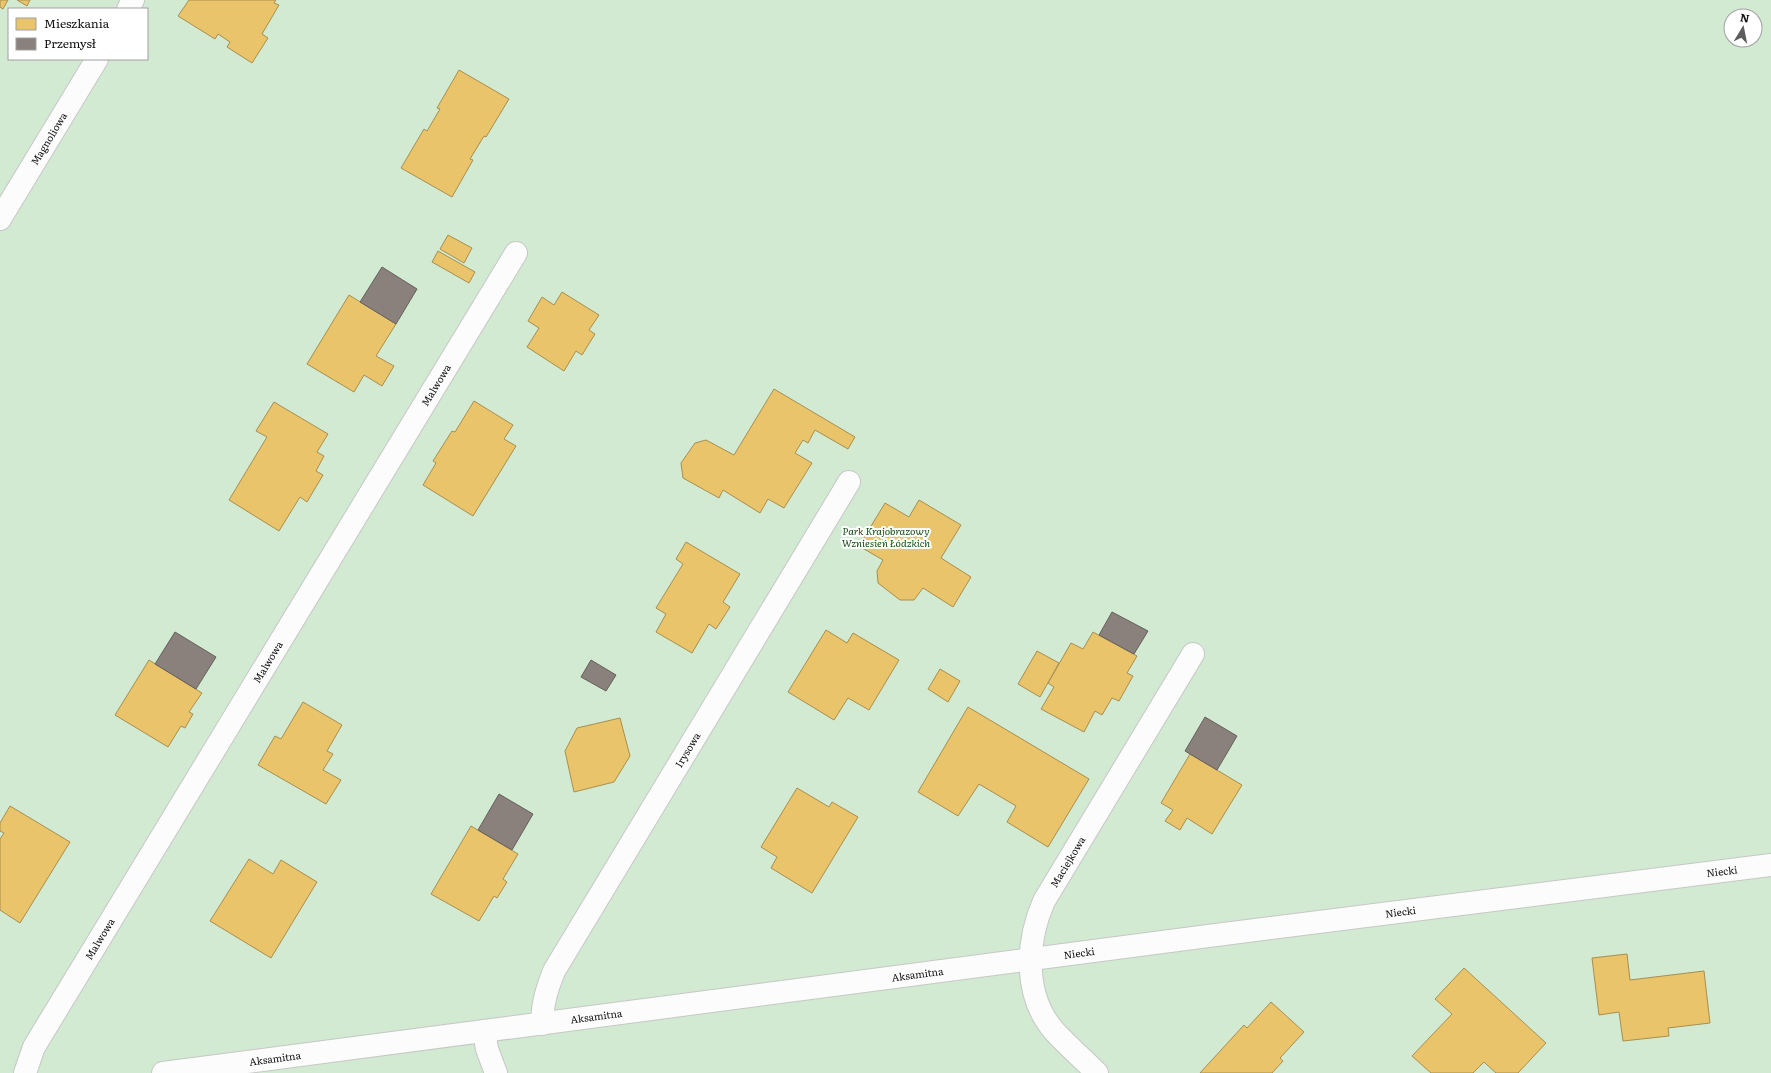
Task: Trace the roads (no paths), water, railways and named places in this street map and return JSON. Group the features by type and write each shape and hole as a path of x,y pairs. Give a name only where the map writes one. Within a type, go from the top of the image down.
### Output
{"street":[{"name":"Magnoliowa","path":"0,219 96,60"},
{"name":"Malwowa","path":"26,1073 34,1047 516,253"},
{"name":"Irysowa","path":"542,1024 542,1008 546,990 554,971 850,482"},
{"name":"Maciejkowa","path":"1097,1073 1054,1031 1044,1015 1034,988 1030,960 1032,934 1036,918 1044,900 1193,654"},
{"name":"Niecki","path":"1030,960 1771,865"},
{"name":"Aksamitna","path":"163,1073 1030,960"},
{"path":"484,1031 487,1049 496,1073"}],"park label":[{"name":"Park Krajobrazowy Wzniesień Łódzkich","path":"886,536"}]}
